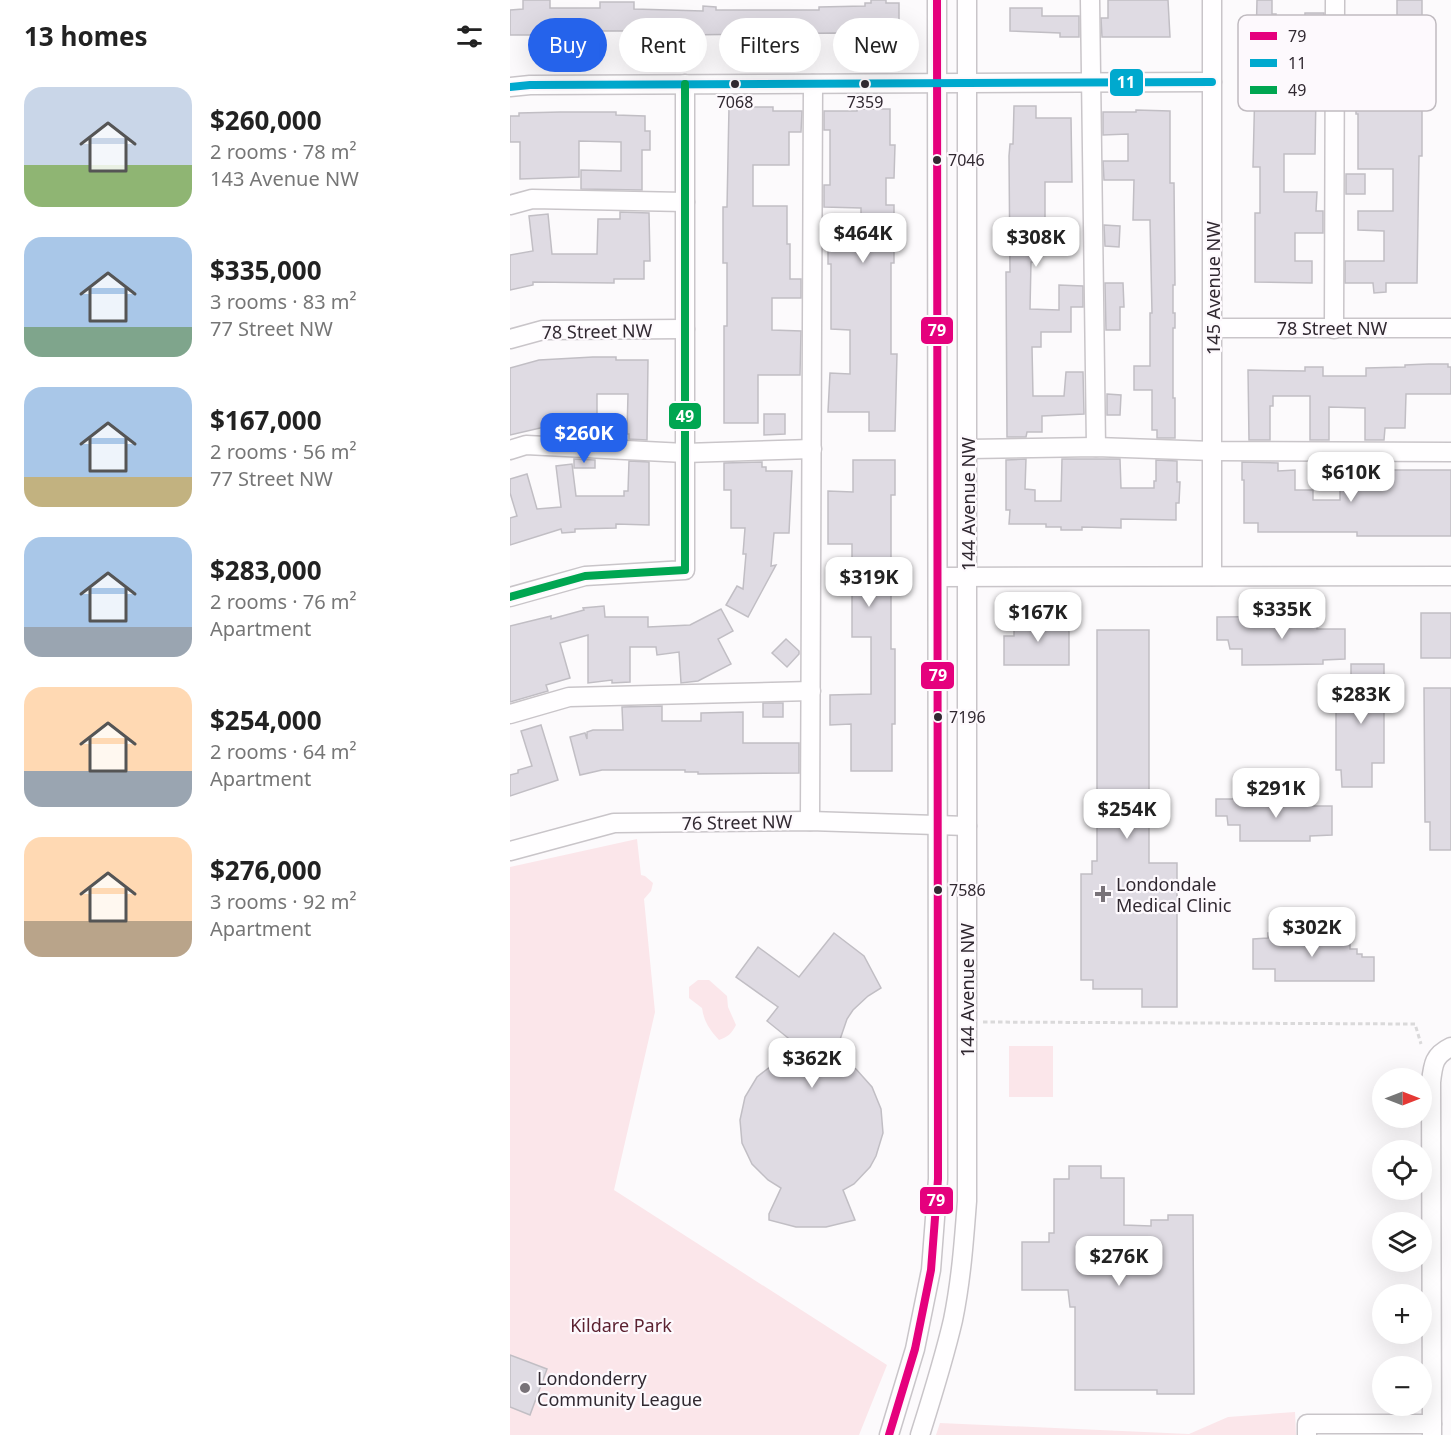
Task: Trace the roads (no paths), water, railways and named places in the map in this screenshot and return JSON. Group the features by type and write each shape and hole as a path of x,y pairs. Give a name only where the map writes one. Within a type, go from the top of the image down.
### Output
{"street":[{"name":"144 Avenue NW","path":"889,1435 915,1349 932,1259 938,1179 937,0"},
{"name":"144 Avenue NW","path":"920,1435 936,1386 953,1319 962,1266 967,1201 967,0"},
{"path":"1090,0 1096,447"},
{"name":"145 Avenue NW","path":"1212,0 1212,576"},
{"path":"1335,0 1335,15"},
{"path":"510,87 530,85 1212,82"},
{"path":"510,597 585,576 686,570 685,84"},
{"path":"810,821 813,84"},
{"path":"1334,329 1335,111"},
{"path":"510,205 532,199 685,202"},
{"name":"78 Street NW","path":"1213,328 1451,328"},
{"name":"78 Street NW","path":"510,339 543,330 685,329"},
{"path":"510,450 526,445 686,453 812,449"},
{"path":"968,449 1096,447 1213,451 1451,452"},
{"path":"939,577 1451,576"},
{"path":"510,714 569,698 811,691"},
{"name":"76 Street NW","path":"510,851 614,823 810,821 967,826"},
{"path":"1307,1435 1307,1424 1432,1430 1431,1082 1433,1066 1446,1049"}],"place":[{"name":"7068","path":"735,84"},
{"name":"7359","path":"865,84"},
{"name":"7046","path":"937,160"},
{"name":"7196","path":"938,717"},
{"name":"7586","path":"938,890"},
{"name":"Londondale Medical Clinic","path":"1103,894"},
{"name":"Londonderry Community League","path":"525,1388"}],"park label":[{"name":"Kildare Park","path":"621,1325"}]}
